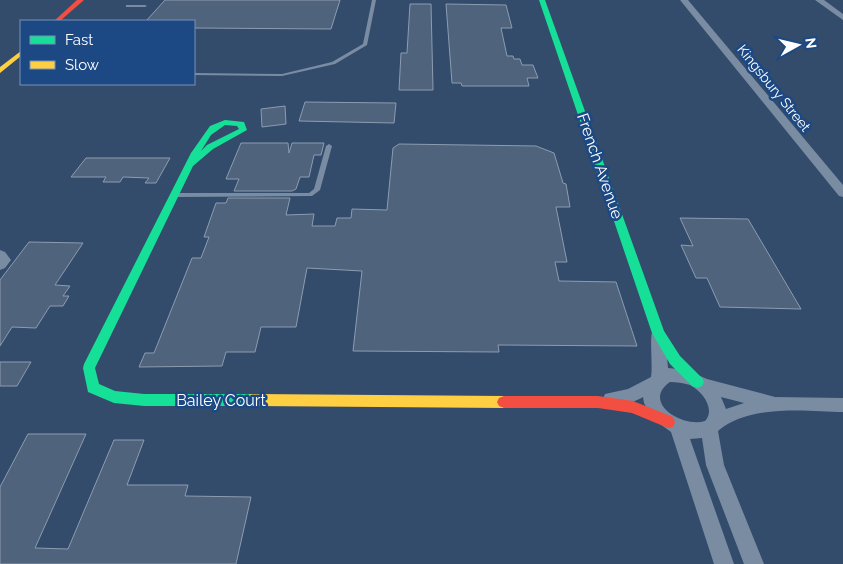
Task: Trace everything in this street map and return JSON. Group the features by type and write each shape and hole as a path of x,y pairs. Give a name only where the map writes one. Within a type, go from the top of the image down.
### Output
{"street":[{"path":"58,20 81,0"},
{"name":"French Avenue","path":"542,0 658,333 675,360 701,383"},
{"name":"Kingsbury Street","path":"684,0 843,192"},
{"path":"819,0 843,18"},
{"path":"0,71 20,53"},
{"name":"Bailey Court","path":"191,164 203,151 212,145 237,135 242,130 241,124 225,121 207,131 89,368 94,388 114,397 144,400 598,402 633,407 673,425"},
{"path":"0,255 4,260 0,265"},
{"name":"French Avenue","path":"656,381 660,362 658,333"},
{"path":"772,403 732,414 700,432 689,432 673,425 654,407 651,391 656,381 667,375 677,375 772,403 843,405"},
{"name":"Bailey Court","path":"598,402 630,396 656,381"},
{"path":"701,383 718,406 718,416 712,426 715,465 754,564"},
{"path":"673,425 724,564"}],"lane":[{"path":"195,74 282,75 333,63 364,45 374,0"},
{"path":"127,6 146,6"},
{"path":"176,195 310,195 317,190 329,146"}],"building":[{"path":"165,0 340,0 331,29 195,28 195,20 147,20"},
{"path":"410,4 431,4 433,90 399,90 401,53 407,53"},
{"path":"446,4 506,5 512,28 501,28 507,56 520,59 522,65 533,65 538,78 527,78 529,86 462,86 461,83 452,83"},
{"path":"305,102 396,103 394,123 299,121"},
{"path":"285,106 286,124 262,127 261,109"},
{"path":"241,143 288,143 289,153 292,143 324,143 321,155 314,155 309,177 300,177 296,189 292,191 234,191 239,179 226,179"},
{"path":"399,144 536,146 554,153 563,183 566,184 570,207 556,207 567,262 555,262 559,281 616,282 637,346 498,345 499,352 353,351 362,271 307,268 296,327 261,327 255,352 226,352 222,366 139,367 145,353 154,353 192,258 201,258 209,237 204,237 216,203 226,203 228,198 290,198 286,215 314,214 312,226 335,226 337,218 351,218 352,209 387,210 393,148"},
{"path":"86,158 170,158 156,183 145,183 149,178 123,177 120,182 103,182 106,177 71,177"},
{"path":"680,218 748,219 801,309 720,307 707,278 696,278 681,245 693,246"},
{"path":"29,242 83,243 55,285 70,286 63,296 69,296 63,306 50,306 36,328 12,327 0,346 0,280"},
{"path":"0,362 31,362 17,386 0,386"},
{"path":"28,434 86,434 35,548 68,549 114,440 144,440 127,485 188,485 185,496 251,497 236,564 0,564 0,487"}],"traffic: fast":[{"path":"542,0 658,333 675,360 697,382"},
{"path":"191,164 210,147 243,130 241,124 232,122 218,124 208,133 195,153 89,368 93,388 114,397 144,400 251,400"}],"traffic: slow":[{"path":"0,71 20,54"},
{"path":"251,400 504,402"}],"traffic: jam":[{"path":"58,20 81,0"},
{"path":"504,402 598,402 633,407 668,422"}]}
